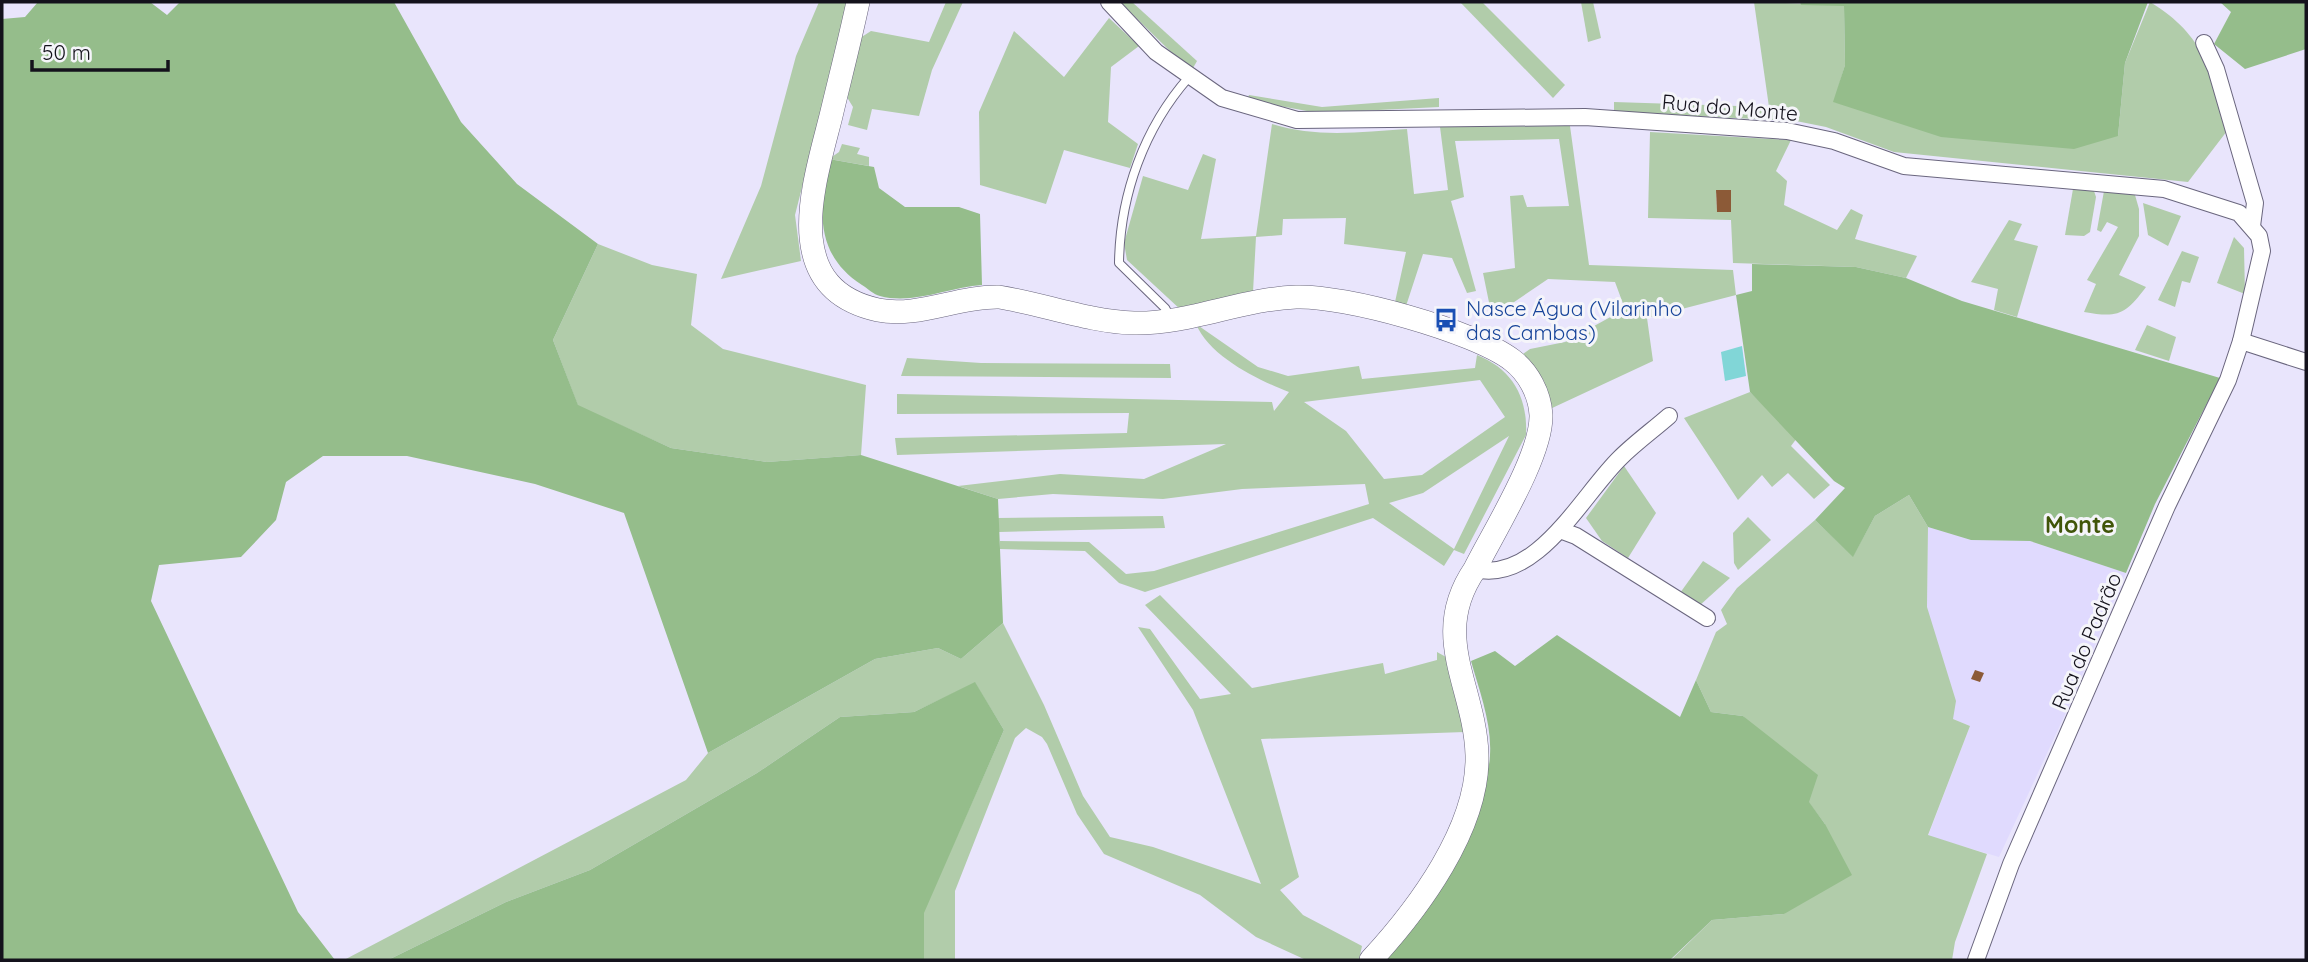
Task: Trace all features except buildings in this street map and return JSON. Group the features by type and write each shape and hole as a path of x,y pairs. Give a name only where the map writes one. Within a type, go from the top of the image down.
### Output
{"main road":[{"path":"858,2 808,227 816,262 831,283 851,300 879,310 913,310 958,299 988,297 1038,303 1130,323 1171,321 1267,299 1324,296 1356,302 1466,337 1513,360 1528,378 1538,398 1538,441 1460,594 1453,629 1476,741 1477,766 1472,793 1455,839 1430,887 1409,917 1371,960"}],"street":[{"name":"Rua do Monte","path":"1110,2 1156,52 1222,98 1297,120 1585,117 1787,131 1833,141 1903,166 2164,189 2239,214 2252,226"},
{"path":"2204,43 2216,69 2255,203 2252,226 2259,236 2262,251 2241,341 2306,362"},
{"name":"Rua do Padrão","path":"1976,960 2011,864 2167,506 2228,380 2241,341"},
{"path":"1475,569 1491,573 1515,566 1560,530 1619,459 1669,416"},
{"path":"1560,530 1576,536 1707,618"}],"lane":[{"path":"1171,321 1165,308 1119,263 1119,232 1146,138 1172,96 1189,77"}],"shaded area":[{"path":"38,2 150,2 167,15 180,2 394,2 461,122 517,184 598,244 553,340 578,405 671,448 767,462 861,455 998,499 1003,623 961,659 938,648 875,659 708,753 624,513 535,484 407,456 323,456 286,482 276,520 241,557 159,565 151,601 298,912 335,960 2,960 2,19 25,17"},
{"path":"819,2 849,2 795,215 801,261 721,279 761,186 796,56"},
{"path":"946,2 963,2 932,70 919,116 872,109 867,130 848,125 853,107 845,94 857,40 871,31 929,42"},
{"path":"1120,2 1132,2 1197,61 1193,68 1173,54"},
{"path":"1460,2 1482,2 1565,85 1553,98"},
{"path":"1581,2 1593,2 1601,38 1588,42"},
{"path":"1754,2 1844,5 1845,65 1834,102 2118,136 2125,63 2150,2 2184,28 2195,42 2210,73 2227,131 2188,182 1894,152 1826,127 1796,121 1614,112 1614,102 1769,107"},
{"path":"1800,2 2148,2 2125,63 2118,136 2074,149 1941,137 1833,102 1845,65 1844,6 1801,5"},
{"path":"2220,2 2306,2 2306,49 2245,69 2214,44 2231,12"},
{"path":"1109,18 1139,46 1111,67 1108,122 1138,144 1130,168 1064,150 1046,204 980,185 979,112 1014,31 1064,77"},
{"path":"1249,95 1322,107 1439,98 1439,107 1318,113 1247,100"},
{"path":"1272,124 1322,133 1407,129 1414,194 1448,190 1440,127 1570,126 1589,265 1733,270 1736,295 1647,318 1653,361 1550,409 1544,381 1523,354 1530,349 1565,342 1625,309 1615,282 1548,279 1492,317 1483,273 1515,268 1510,196 1523,195 1527,207 1569,206 1559,139 1455,141 1464,197 1451,201 1476,291 1467,293 1452,258 1423,254 1406,306 1395,302 1406,252 1344,244 1346,218 1283,219 1282,235 1256,237 1253,292 1181,310 1127,260 1124,243 1143,176 1188,190 1203,154 1216,159 1201,239 1256,236"},
{"path":"1650,132 1791,140 1776,171 1787,181 1784,205 1837,230 1851,209 1863,215 1855,239 1917,256 1906,278 1856,267 1733,263 1731,220 1648,218","holes":["1716,190 1731,190 1731,212 1717,212"]},
{"path":"842,144 860,148 857,154 869,157 869,166 829,159 839,152"},
{"path":"829,159 874,167 879,188 905,207 959,207 980,214 982,285 918,297 893,298 875,294 846,273 828,245 824,229 823,195"},
{"path":"2073,189 2094,191 2096,197 2090,232 2084,236 2065,235"},
{"path":"2104,191 2135,195 2139,209 2139,236 2119,275 2146,287 2126,309 2105,315 2084,312 2096,284 2087,280 2118,227 2107,222 2101,232 2097,230"},
{"path":"2143,203 2181,216 2168,246 2148,235"},
{"path":"2009,220 2022,224 2014,240 2038,246 2017,317 1994,310 1998,289 1971,282"},
{"path":"2234,237 2244,248 2245,294 2217,283"},
{"path":"598,244 652,265 697,274 691,325 723,349 866,385 861,455 767,462 671,448 578,406 553,340"},
{"path":"2182,251 2199,257 2190,283 2182,281 2175,307 2158,300"},
{"path":"1752,264 1856,267 1906,278 1962,301 2220,378 2155,504 2126,573 2030,541 1971,540 1928,527 1909,495 1875,516 1853,557 1815,520 1845,488 1834,481 1750,392 1736,295 1752,291"},
{"path":"1196,324 1258,367 1288,376 1359,366 1362,379 1475,368 1477,355 1500,368 1521,397 1526,435 1464,554 1454,550 1444,566 1373,518 1145,592 1119,583 1085,551 1000,549 1000,541 1089,542 1126,574 1154,571 1369,504 1365,484 1242,489 1163,499 1053,494 998,499 958,486 1060,474 1144,479 1226,444 897,455 895,438 1127,433 1129,413 897,414 897,394 1272,402 1274,411 1289,392 1236,366 1203,336","holes":["1480,380 1505,417 1422,475 1384,479 1346,431 1304,402","1509,436 1454,549 1389,503 1423,493"]},
{"path":"2147,325 2176,337 2169,361 2135,350"},
{"path":"1742,346 1746,376 1725,381 1721,352"},
{"path":"907,358 981,363 1170,364 1171,378 901,376"},
{"path":"1750,392 1797,438 1791,446 1830,485 1814,499 1788,473 1772,487 1762,475 1738,500 1684,418"},
{"path":"1624,466 1656,513 1628,558 1602,541 1586,518"},
{"path":"1909,495 1928,527 1927,607 1956,701 1953,719 1970,726 1928,835 1987,854 1955,942 1952,960 1671,960 1712,920 1784,914 1825,824 1743,716 1711,712 1696,680 1716,632 1727,624 1721,610 1737,588 1815,520 1853,556 1875,516"},
{"path":"1163,516 1165,528 999,532 998,518"},
{"path":"1748,517 1771,540 1738,570 1734,563 1733,533"},
{"path":"1928,527 1971,540 2030,541 2126,573 2068,708 1999,857 1928,836 1970,726 1953,719 1927,607"},
{"path":"1703,561 1730,578 1699,606 1680,593"},
{"path":"1160,595 1252,688 1383,663 1385,674 1437,660 1437,652 1446,657 1465,732 1261,739 1299,877 1280,890 1303,915 1362,946 1359,960 1306,960 1256,937 1200,895 1104,854 1077,814 1047,744 1042,737 1026,728 1015,738 955,891 955,960 924,960 923,913 1004,730 975,683 914,712 840,717 757,773 590,870 506,902 388,960 344,960 686,780 708,753 875,659 938,648 961,659 1003,623 1044,705 1083,796 1110,837 1153,847 1261,884 1193,710 1138,627 1150,629 1200,699 1231,694 1145,605"},
{"path":"1557,635 1680,717 1696,680 1711,712 1743,716 1818,775 1809,802 1825,824 1852,875 1784,914 1712,920 1670,960 1385,960 1433,901 1458,857 1477,810 1489,767 1490,743 1484,707 1471,661 1495,651 1515,666"},
{"path":"975,682 1004,730 924,913 924,960 388,960 506,902 590,870 757,773 840,717 914,712"}],"place":[{"name":"Nasce Água (Vilarinho das Cambas)","path":"1446,320"}],"district":[{"name":"Monte","path":"2080,524"}]}
